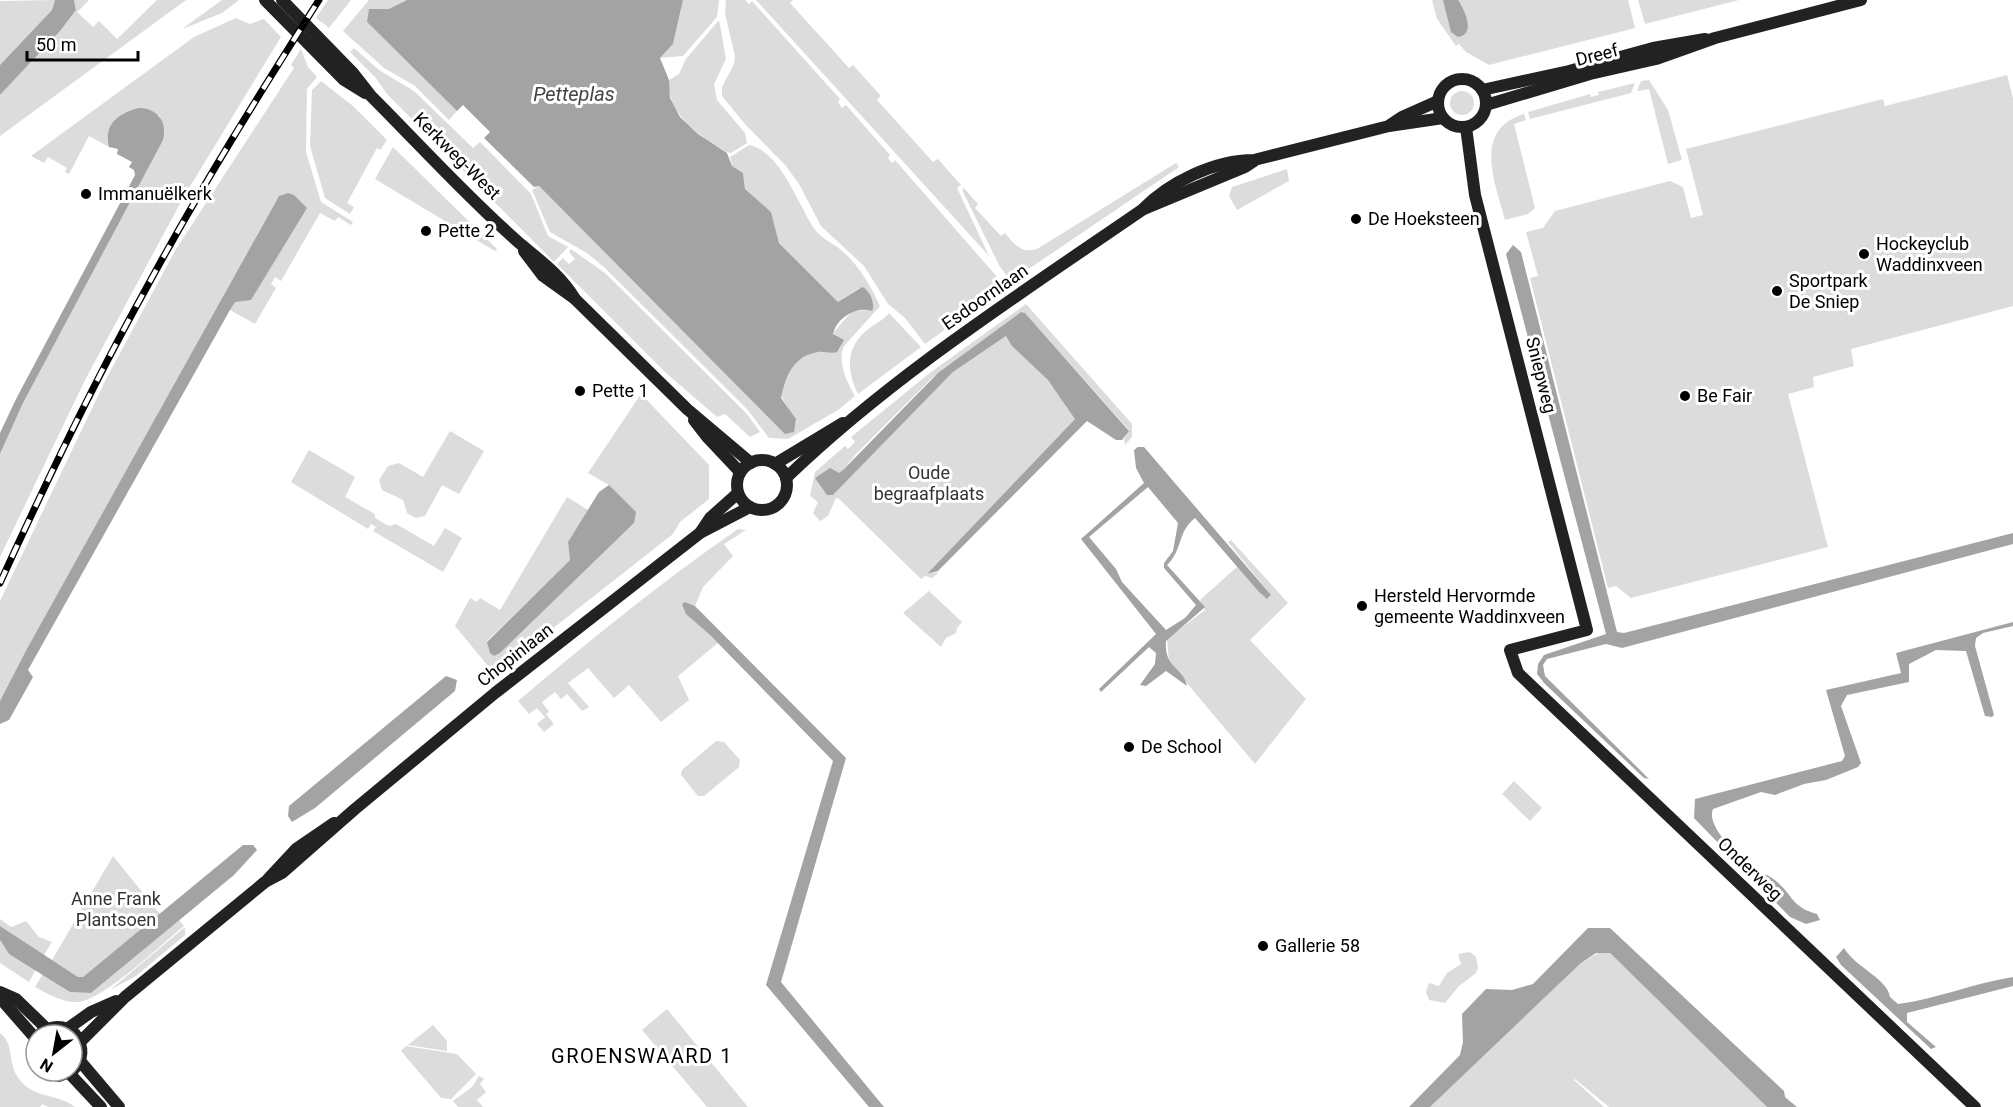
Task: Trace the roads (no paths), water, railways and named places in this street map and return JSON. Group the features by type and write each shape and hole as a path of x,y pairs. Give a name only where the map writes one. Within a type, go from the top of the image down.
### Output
{"main road":[{"name":"Kerkweg-West","path":"266,0 344,80 371,96"},
{"name":"Kerkweg-West","path":"282,0 353,73 371,96 518,242 543,276 575,299 687,409 751,463"},
{"name":"Dreef","path":"1482,90 1569,71 1653,48 1715,38 1861,0"},
{"name":"Dreef","path":"1486,105 1590,74 1656,60 1715,38"},
{"path":"1469,80 1482,90 1486,105 1480,120 1466,127 1453,126 1443,118 1438,101 1443,89 1454,81 1469,80"},
{"name":"Esdoornlaan","path":"1389,126 1402,117 1438,101"},
{"name":"Esdoornlaan","path":"786,478 852,418 970,329 1142,210 1155,197 1188,178 1223,165 1254,160 1389,126 1443,118"},
{"name":"Sniepweg","path":"1466,127 1475,195 1587,630 1510,650"},
{"name":"Kerkweg-West","path":"687,409 708,438 740,472"},
{"name":"Esdoornlaan","path":"775,464 826,431 852,418"},
{"path":"763,460 775,464 786,478 785,495 778,505 764,510 750,507 738,493 740,472 751,463 763,460"},
{"name":"Chopinlaan","path":"700,533 710,518 738,493"},
{"name":"Chopinlaan","path":"84,1038 125,997 265,882 276,867 296,849 355,809 495,693 700,533 750,507"},
{"name":"Onderweg","path":"1510,650 1518,673 1975,1107"},
{"path":"0,992 16,999 36,1023"},
{"name":"Chopinlaan","path":"75,1023 91,1012 125,997"},
{"path":"0,998 24,1025"},
{"path":"84,1078 119,1107"},
{"path":"83,1083 101,1107"}],"water":[{"path":"55,0 74,0 76,10 60,31 0,95 0,65 52,10"},
{"name":"Petteplas","path":"407,0 683,0 673,44 660,58 669,80 670,98 680,117 698,134 727,153 732,166 743,173 745,189 771,212 779,243 838,302 862,287 871,297 872,311 854,312 843,318 835,328 833,334 844,340 837,352 809,354 792,368 788,375 781,398 796,419 794,432 785,434 539,186 534,187 484,138 490,132 463,105 457,111 367,22 369,9 389,9"},
{"path":"1443,0 1458,0 1460,3 1468,23 1468,28 1463,35 1458,37 1451,32"},
{"path":"139,108 151,110 160,117 164,127 163,140 23,403 0,454 0,433 16,399 135,175 134,170 129,167 132,162 117,154 118,149 109,147 108,132 119,116"},
{"path":"288,193 294,195 307,208 251,300 235,302 230,310 28,670 33,677 9,720 0,724 0,701 28,647 279,196"},
{"path":"1513,245 1521,252 1617,632 1624,633 2013,533 2013,544 1622,648 1606,644 1547,659 1543,665 1545,676 1649,779 1644,778 1537,674 1538,664 1544,655 1606,634 1506,254"},
{"path":"1021,312 1025,313 1129,431 1122,440 1116,440 1087,421 938,571 927,574 1075,419 1048,380 1012,346 1006,336 953,372 833,495 827,495 815,478 830,468 839,473 843,470 938,373"},
{"path":"1144,447 1271,595 1267,599 1259,592 1195,518 1185,529 1176,553 1167,565 1205,607 1166,641 1168,657 1182,674 1187,686 1166,671 1146,686 1140,685 1155,664 1156,653 1149,647 1101,692 1099,689 1156,634 1081,539 1144,483 1136,468 1134,450","holes":["1148,487 1178,523 1173,551 1164,563 1164,568 1196,605 1185,618 1166,630 1122,582 1116,569 1089,537"]},
{"path":"609,485 636,512 634,523 500,653 494,656 490,653 487,642 570,560 568,542 599,492"},
{"path":"685,602 695,606 846,758 781,982 884,1107 869,1107 766,985 833,761 711,636 686,614 682,604"},
{"path":"2013,622 2013,626 1983,633 1976,638 1975,646 1994,715 1992,717 1985,716 1966,651 1936,650 1909,664 1909,682 1847,695 1841,706 1861,763 1858,767 1826,780 1804,784 1775,795 1761,792 1713,809 1714,824 1733,851 1755,870 1772,878 1796,903 1817,914 1820,920 1806,924 1790,917 1694,818 1695,799 1842,761 1845,756 1826,690 1901,673 1896,653"},
{"path":"446,676 457,680 455,691 315,808 292,822 288,816 289,806"},
{"path":"243,845 253,845 257,850 234,875 91,993 70,992 9,954 0,940 0,926 78,977 83,977"},
{"path":"1588,928 1610,928 1784,1091 1785,1097 1797,1107 1767,1107 1610,953 1596,953 1581,963 1430,1107 1409,1107 1460,1055 1463,1042 1462,1014 1486,989 1512,990 1533,984"},
{"path":"1844,948 1849,955 1884,984 1890,997 1898,1004 2013,977 2013,986 1907,1013 1907,1022 1936,1047 1931,1049 1841,965 1836,957"}],"railway":[{"path":"0,583 71,433 168,248 319,0"}],"place":[{"name":"Immanuëlkerk","path":"86,194"},
{"name":"De Hoeksteen","path":"1356,219"},
{"name":"Pette 2","path":"426,231"},
{"name":"Hockeyclub Waddinxveen","path":"1864,254"},
{"name":"Sportpark De Sniep","path":"1777,291"},
{"name":"Pette 1","path":"580,391"},
{"name":"Be Fair","path":"1685,396"},
{"name":"Hersteld Hervormde gemeente Waddinxveen","path":"1362,606"},
{"name":"De School","path":"1129,747"},
{"name":"Gallerie 58","path":"1263,946"}],"district":[{"name":"GROENSWAARD 1","path":"642,1056"}],"park label":[{"name":"Oude begraafplaats","path":"929,483"},
{"name":"Anne Frank Plantsoen","path":"116,909"}]}
